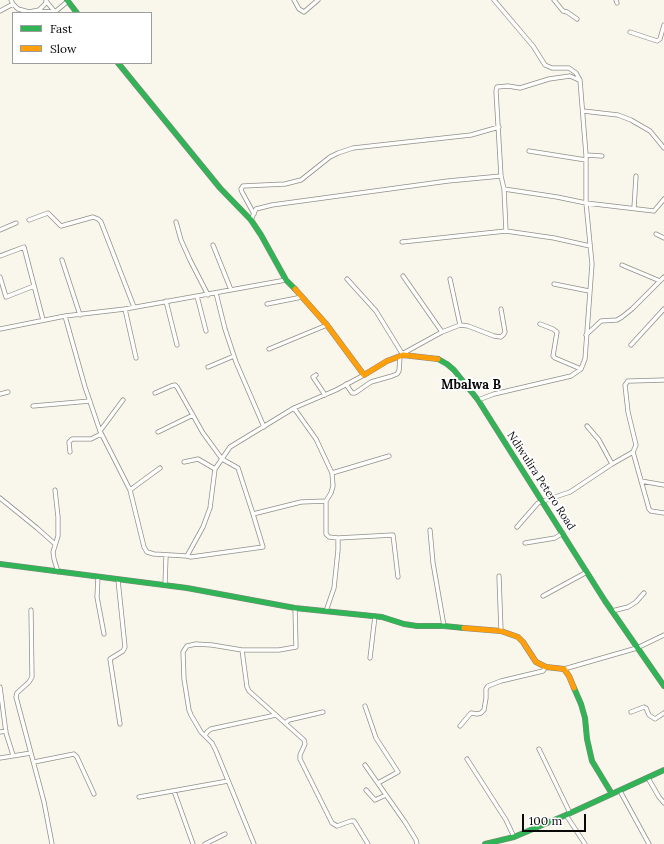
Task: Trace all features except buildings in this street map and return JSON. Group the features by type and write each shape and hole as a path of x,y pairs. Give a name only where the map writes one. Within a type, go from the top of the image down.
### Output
{"street":[{"path":"37,11 46,3 46,0 55,12"},
{"path":"294,0 299,9 304,12 318,0"},
{"path":"478,400 494,394 571,376 581,369 584,359 592,264 586,203 586,155 580,80 576,73 569,68 552,68 545,64 533,46 494,0"},
{"path":"554,0 563,11 577,19"},
{"path":"0,11 12,2 21,11 55,12 67,1 76,12"},
{"path":"630,32 657,41 660,39 664,25"},
{"path":"119,64 220,188 251,220 286,280 327,324 364,375 294,408 230,447 215,469 210,508 203,527 187,556"},
{"path":"506,231 504,189 501,176 497,87 508,86 520,88 549,79 570,76 580,80"},
{"path":"583,111 618,115 631,120 650,131 664,148"},
{"path":"254,214 242,192 241,189 244,186 285,184 301,180 330,157 353,148 471,134 499,127"},
{"path":"529,151 586,160"},
{"path":"586,155 602,156"},
{"path":"251,220 256,209 272,205 448,181 501,176"},
{"path":"634,208 636,176"},
{"path":"504,189 586,203 654,211 664,199"},
{"path":"29,220 48,213 61,226 93,217 98,219 101,222 134,307"},
{"path":"176,222 181,240 208,295"},
{"path":"0,230 16,223"},
{"path":"402,242 506,231 554,238 590,246"},
{"path":"656,234 664,238"},
{"path":"213,245 231,290"},
{"path":"0,256 24,246 43,320"},
{"path":"62,260 80,315"},
{"path":"622,265 660,281"},
{"path":"403,276 442,332"},
{"path":"0,277 6,297 34,286"},
{"path":"586,335 601,321 617,320 622,317 664,277"},
{"path":"346,384 352,393 355,393 372,382 397,374 402,355 376,311 347,279"},
{"path":"450,279 460,325"},
{"path":"0,330 65,316 125,309 286,280"},
{"path":"554,284 589,292"},
{"path":"216,293 225,329 234,356 264,427"},
{"path":"197,296 206,331"},
{"path":"267,304 303,297"},
{"path":"166,301 178,345"},
{"path":"125,309 136,358"},
{"path":"402,355 442,332 460,325 468,326 494,336 501,336 505,332 501,309"},
{"path":"631,344 664,309"},
{"path":"65,316 84,387 101,433 130,490 144,547 147,552 166,556 192,557 263,547 238,468 222,459 203,433 177,387 174,385 155,393"},
{"path":"269,349 327,324"},
{"path":"540,324 557,332 553,356 581,369"},
{"name":"Ndiwulira Petero Road","path":"364,375 387,361 402,355 437,359 447,364 454,370 478,400 543,500 612,611 664,686"},
{"path":"208,367 234,356"},
{"path":"316,374 313,377 325,394"},
{"path":"517,528 543,500 570,492 633,452 636,445 628,412 625,385 631,380 664,380"},
{"path":"0,394 8,392"},
{"path":"70,452 69,442 72,439 91,439 101,433 123,400"},
{"path":"33,406 90,402"},
{"path":"294,408 316,439 332,473 333,486 331,493 326,500 326,534 329,537 338,538 394,535 398,577"},
{"path":"158,432 193,415"},
{"path":"587,426 599,440 612,464"},
{"path":"633,452 650,510 664,513"},
{"path":"332,473 390,456"},
{"path":"184,462 198,459 215,469"},
{"path":"130,490 160,468"},
{"path":"641,481 664,485"},
{"path":"56,490 58,536 53,552 58,572"},
{"path":"0,498 55,544"},
{"path":"253,514 301,502 326,500"},
{"path":"430,530 433,563 444,626"},
{"path":"525,543 555,538 563,533"},
{"path":"326,611 334,588 337,570 338,538"},
{"path":"165,585 166,556"},
{"path":"0,564 186,588 295,608 382,617 404,624 417,626 444,626 501,631 518,637 536,662 546,667 564,669 638,648 664,635"},
{"path":"543,596 587,572"},
{"path":"499,576 501,631"},
{"path":"98,577 97,597 104,634"},
{"path":"118,580 125,647 110,659 120,724"},
{"path":"612,611 628,607 636,602 644,593"},
{"path":"254,844 216,751 212,743 197,728 189,710 183,665 184,650 187,646 196,644 242,650 279,650 296,647 295,608"},
{"path":"31,610 32,677 29,682 17,693 16,697 44,802 52,844"},
{"path":"370,658 375,616"},
{"path":"242,650 247,687 249,691 304,740 300,759 332,823 337,826 354,821 368,844"},
{"path":"460,726 471,713 477,714 484,710 486,689 488,686 501,681 543,671 546,667"},
{"path":"564,669 569,676 581,704 585,718 587,739 592,761 612,794"},
{"path":"0,687 6,731 13,755"},
{"path":"365,706 376,738 398,772 378,784"},
{"path":"631,712 644,707 655,720 664,713"},
{"path":"285,723 289,720 323,712"},
{"path":"206,736 207,732 211,729 276,715"},
{"path":"0,732 6,731"},
{"path":"539,749 568,814 585,844"},
{"path":"0,758 31,752"},
{"path":"34,762 74,754 77,757 94,794"},
{"path":"467,759 506,820 514,837"},
{"path":"365,765 405,822 417,844"},
{"path":"485,844 514,837 620,791 664,770"},
{"path":"648,778 664,803"},
{"path":"139,797 228,781"},
{"path":"366,790 375,800 386,795"},
{"path":"174,791 193,844"},
{"path":"620,791 649,844"},
{"path":"205,844 225,834"}],"traffic: fast":[{"path":"67,0 76,12"},
{"path":"119,64 220,188 251,220 286,280 295,289"},
{"path":"438,359 454,370 478,400 605,601 664,686"},
{"path":"0,564 187,588 295,608 382,617 404,624 417,626 464,628"},
{"path":"574,688 585,718 587,739 592,761 612,794"},
{"path":"485,844 514,837 664,770"}],"traffic: slow":[{"path":"295,289 327,325 364,375 387,361 403,355 438,359"},
{"path":"464,628 501,631 518,637 536,662 546,667 564,669 574,688"}],"district":[{"name":"Mbalwa B","path":"471,385"}]}
